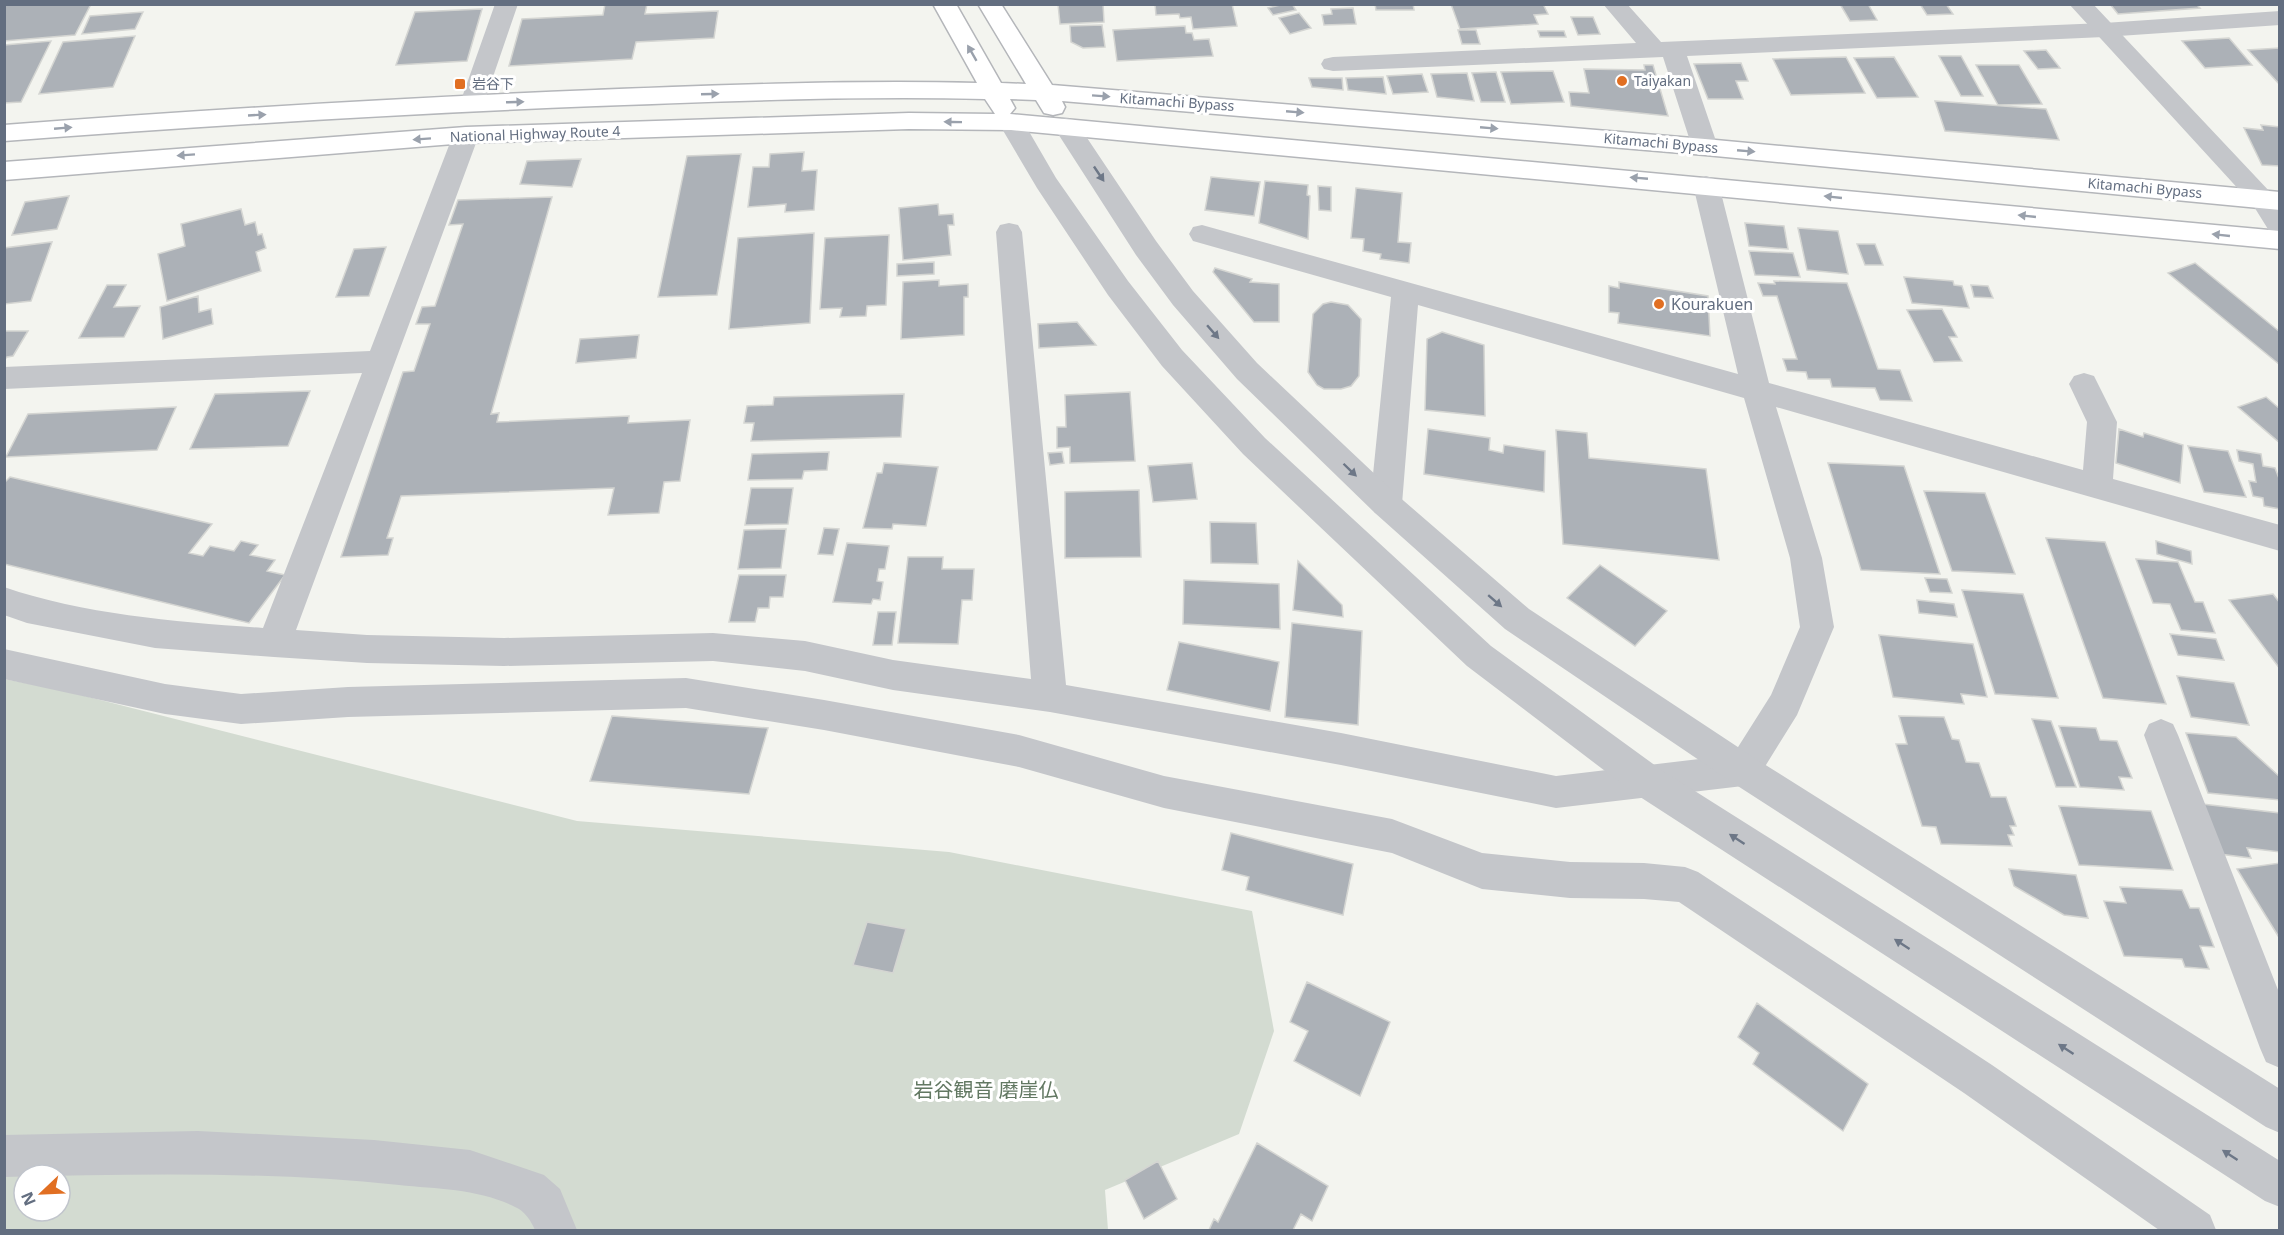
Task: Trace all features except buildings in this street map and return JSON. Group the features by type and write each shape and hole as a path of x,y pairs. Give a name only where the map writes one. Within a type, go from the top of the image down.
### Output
{"highway":[{"path":"944,4 1011,123"},
{"path":"989,4 1042,92 1066,126"},
{"name":"National Highway Route 4","path":"4,133 158,120 472,103 804,90 1042,92"},
{"name":"Kitamachi Bypass","path":"1042,92 1705,147 2271,200"},
{"name":"National Highway Route 4","path":"4,171 466,135 909,122 1066,126"},
{"name":"Kitamachi Bypass","path":"1066,126 2280,240"}],"street":[{"path":"472,103 507,4"},
{"path":"1614,4 1663,49 1705,147"},
{"path":"2080,4 2271,200 2280,228"},
{"path":"1333,64 2104,30 2280,18"},
{"path":"1011,123 1046,182 1118,288 1172,358 1254,446 1479,657 1647,781 2280,1186"},
{"path":"1066,126 1146,248 1183,298 1247,371 1386,504 1517,619 1743,770 2280,1113"},
{"path":"274,644 466,135"},
{"path":"1706,185 1757,392 1806,558 1817,627 1785,704 1743,770"},
{"path":"1009,232 1050,697"},
{"path":"1202,234 2280,538"},
{"path":"1386,504 1405,292"},
{"path":"4,378 382,361"},
{"path":"2084,384 2102,422 2097,487"},
{"path":"4,601 27,609 156,634 274,644 504,652 713,647 805,656 893,675 1050,697 1341,749 1556,792 1743,770"},
{"path":"4,664 165,699 241,709 348,702 687,693 824,715 1019,751 1164,792 1392,836 1482,871 1570,880 1644,881 1685,885 1978,1079 2195,1230"},
{"path":"2161,735 2280,1048"},
{"path":"4,1156 198,1152 374,1161 470,1171 529,1190 545,1204 556,1230"}],"green space":[{"name":"岩谷観音 磨崖仏","path":"4,679 61,690 577,821 949,852 1252,911 1274,1031 1239,1134 1105,1190 1108,1230 5,1230"}],"place":[{"name":"Taiyakan","path":"1622,81"},
{"name":"岩谷下","path":"460,84"},
{"name":"Kourakuen","path":"1659,304"}]}
